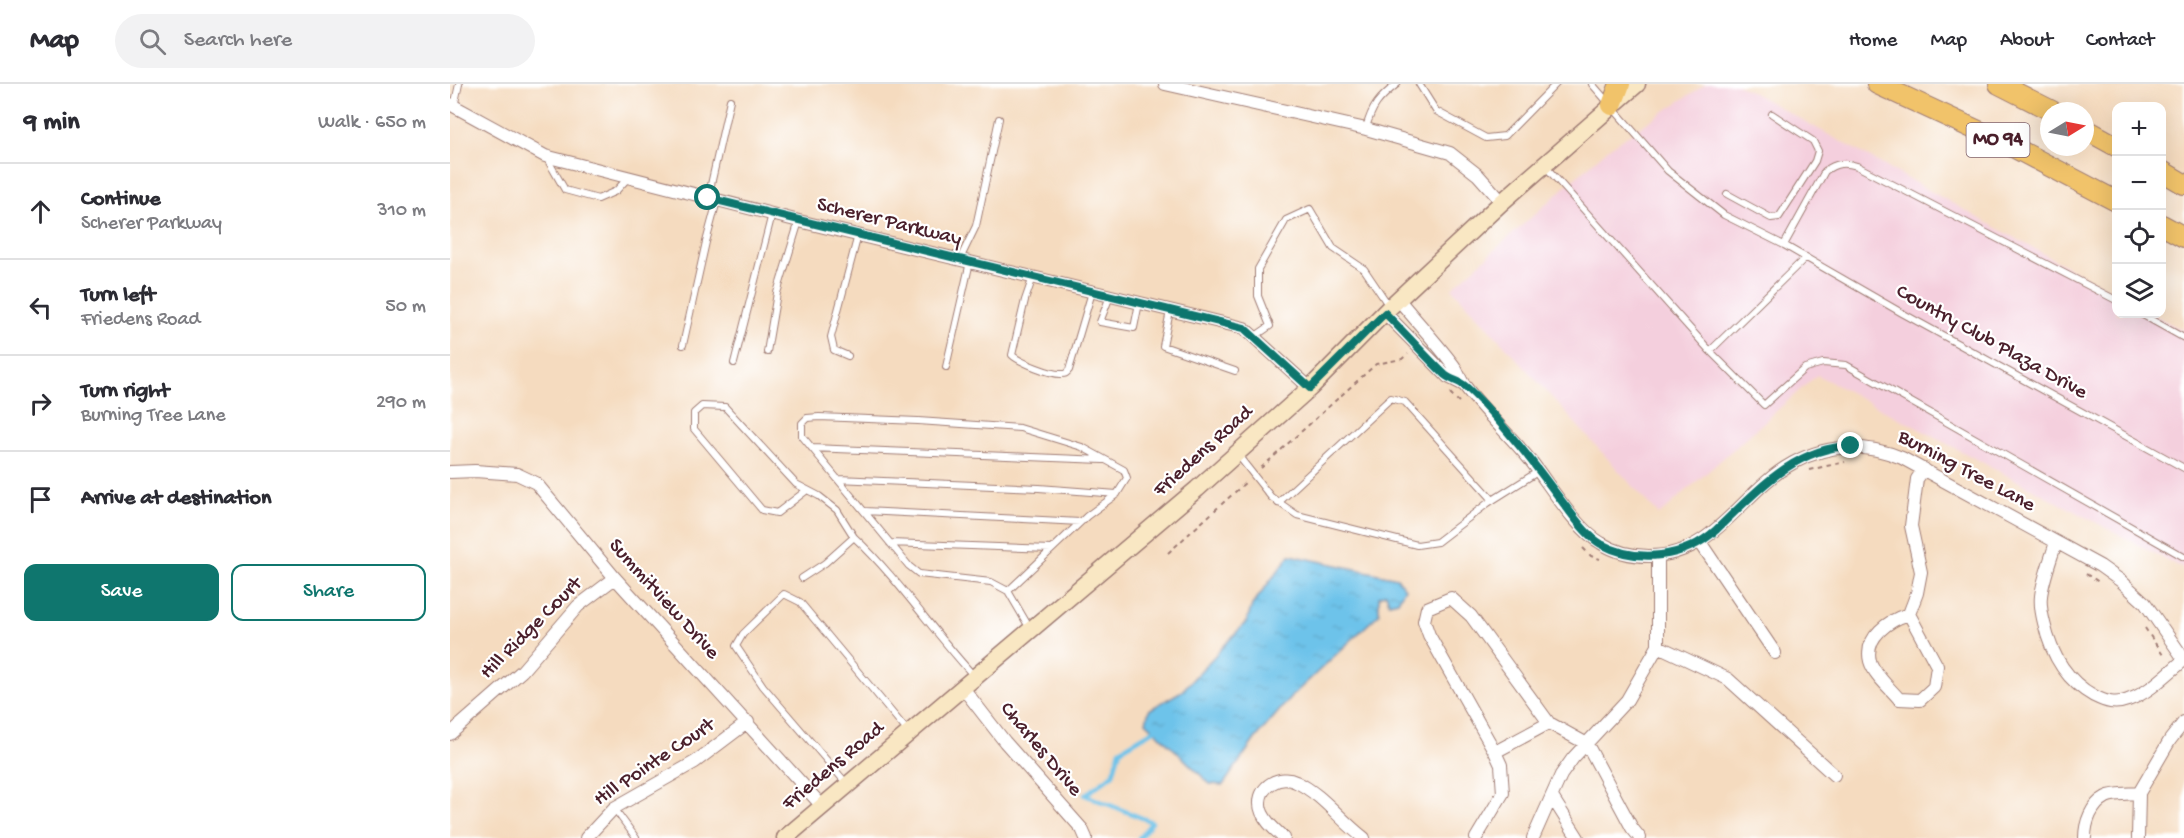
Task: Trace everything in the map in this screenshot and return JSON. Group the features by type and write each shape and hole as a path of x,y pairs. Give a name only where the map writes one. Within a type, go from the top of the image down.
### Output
{"highway":[{"path":"1612,105 1620,84"},
{"name":"MO 94","path":"1877,84 2011,146 2112,199"},
{"name":"MO 94","path":"1999,84 2040,105"},
{"path":"2094,134 2112,144"},
{"path":"2166,173 2184,183"},
{"path":"2166,227 2184,237"}],"main road":[{"name":"Friedens Road","path":"785,838 1236,454 1310,388 1391,307 1502,202 1637,84"}],"street":[{"path":"1165,84 1216,90 1450,153 1478,175 1502,202"},
{"name":"Scherer Parkway","path":"452,106 545,156 627,179 1244,328 1310,388"},
{"name":"Burning Tree Lane","path":"1391,307 1448,377 1464,385"},
{"name":"Burning Tree Lane","path":"1391,307 1456,368 1464,385 1518,444 1581,526 1600,543 1638,556 1658,556 1680,551 1700,542 1770,479 1793,463 1842,446 1881,449 2100,566 2145,603 2184,659"},
{"path":"1909,614 1894,619 1879,630 1869,648 1870,662 1899,699 1920,700 1934,687 1937,666 1909,614 1917,593 1921,572 1911,526 1917,479 1924,470"},
{"name":"Summitview Drive","path":"450,472 517,474 536,483 615,578 823,807"},
{"path":"1700,542 1775,653"},
{"path":"2056,542 2041,596 2048,642 2066,675 2081,689 2112,704 2129,700 2151,687 2184,659"},
{"path":"1533,838 1561,775 1573,758 1627,700 1658,646 1658,556"},
{"name":"Hill Ridge Court","path":"450,734 522,671 578,606 615,578"},
{"path":"1476,838 1490,819 1503,793 1502,765 1429,635 1424,621 1427,608 1451,598 1471,616 1549,723 1587,744 1632,828 1640,838"},
{"path":"1658,646 1728,679 1834,775"},
{"name":"Charles Drive","path":"969,682 1005,742 1082,829 1086,838"},
{"name":"Hill Pointe Court","path":"586,838 614,808 695,762 748,722"},
{"path":"2138,838 2139,793 2170,740 2184,722"},
{"path":"1495,752 1549,723"},
{"path":"1284,838 1264,816 1260,805 1263,790 1281,780 1295,781 1364,838"},
{"path":"2085,838 2088,817 2095,806 2106,797 2139,793"},
{"path":"1552,797 1578,838"}],"lane":[{"path":"452,106 459,84"},
{"path":"1366,129 1370,112 1381,97 1397,84"},
{"path":"1419,84 1436,111 1486,138 1505,136 1556,84"},
{"name":"Country Club Plaza Drive","path":"1593,84 1668,171 1703,200 1736,222 1806,257 1902,313 2184,468"},
{"path":"683,345 730,100"},
{"path":"1727,194 1771,218 1779,217 1815,161 1818,151 1813,141 1772,114"},
{"path":"946,367 965,261 976,226 999,119"},
{"path":"545,156 565,190 598,200 616,191 627,179"},
{"path":"1784,245 1826,171 1834,165 1846,163 1857,166 2112,298"},
{"path":"1545,166 1710,351 1764,405 1805,368 1823,363 1846,365 2184,557"},
{"path":"1253,337 1270,326 1258,296 1258,269 1286,220 1310,209 1333,248 1364,269 1391,307"},
{"path":"734,363 772,214"},
{"path":"767,352 777,293 799,221"},
{"path":"848,356 834,350 831,337 858,235"},
{"path":"1710,351 1806,257"},
{"path":"1033,278 1025,300 1012,355 1024,363 1059,375 1070,370 1092,292"},
{"path":"1110,296 1100,322 1134,328 1138,303"},
{"path":"1170,311 1163,346 1235,371"},
{"path":"2148,318 2184,338"},
{"path":"1278,503 1392,398 1406,402 1493,500"},
{"path":"807,490 777,513 762,510 694,429 694,413 702,406 725,407 796,484 819,496 837,510 854,537 872,555 957,658 969,682"},
{"path":"1008,591 1080,522 1117,494 1126,478 1124,470 1082,447 1020,428 819,417 807,418 802,423 802,436 909,566 919,574 991,582 1008,591 1031,630"},
{"path":"812,448 1106,461"},
{"path":"1236,454 1278,503 1296,515 1417,545 1437,542 1493,500 1539,471"},
{"path":"837,479 1039,488 1117,494"},
{"path":"865,512 1080,522"},
{"path":"802,578 825,563 854,537"},
{"path":"890,543 1052,549"},
{"path":"848,785 763,686 736,646 743,634 784,594 800,602 909,733"},
{"path":"614,808 633,837"}],"path":[{"path":"1168,553 1376,364 1402,359 1410,353"},
{"path":"1447,390 1464,406"},
{"path":"1807,471 1853,459"},
{"path":"1577,541 1592,556 1603,560"},
{"path":"2085,574 2104,586"},
{"path":"2144,627 2174,668"}],"shaded area":[{"path":"1706,84 1737,84 2112,292 2112,318 2160,318 2184,331 2184,569 1817,375 1659,515 1452,288 1610,147"}],"water":[{"path":"1290,555 1397,578 1405,588 1398,601 1389,603 1386,593 1379,596 1379,614 1292,696 1255,739 1223,785 1210,784 1146,722 1149,710 1182,691 1247,621 1252,605"}],"waterway":[{"path":"1139,838 1152,822 1085,795 1113,774 1120,750 1154,730"}],"route":[{"path":"708,198 1244,328 1310,388 1385,313 1448,377 1464,385 1518,444 1581,526 1600,543 1638,556 1658,556 1680,551 1700,542 1770,479 1793,463 1820,452 1851,446"}]}
